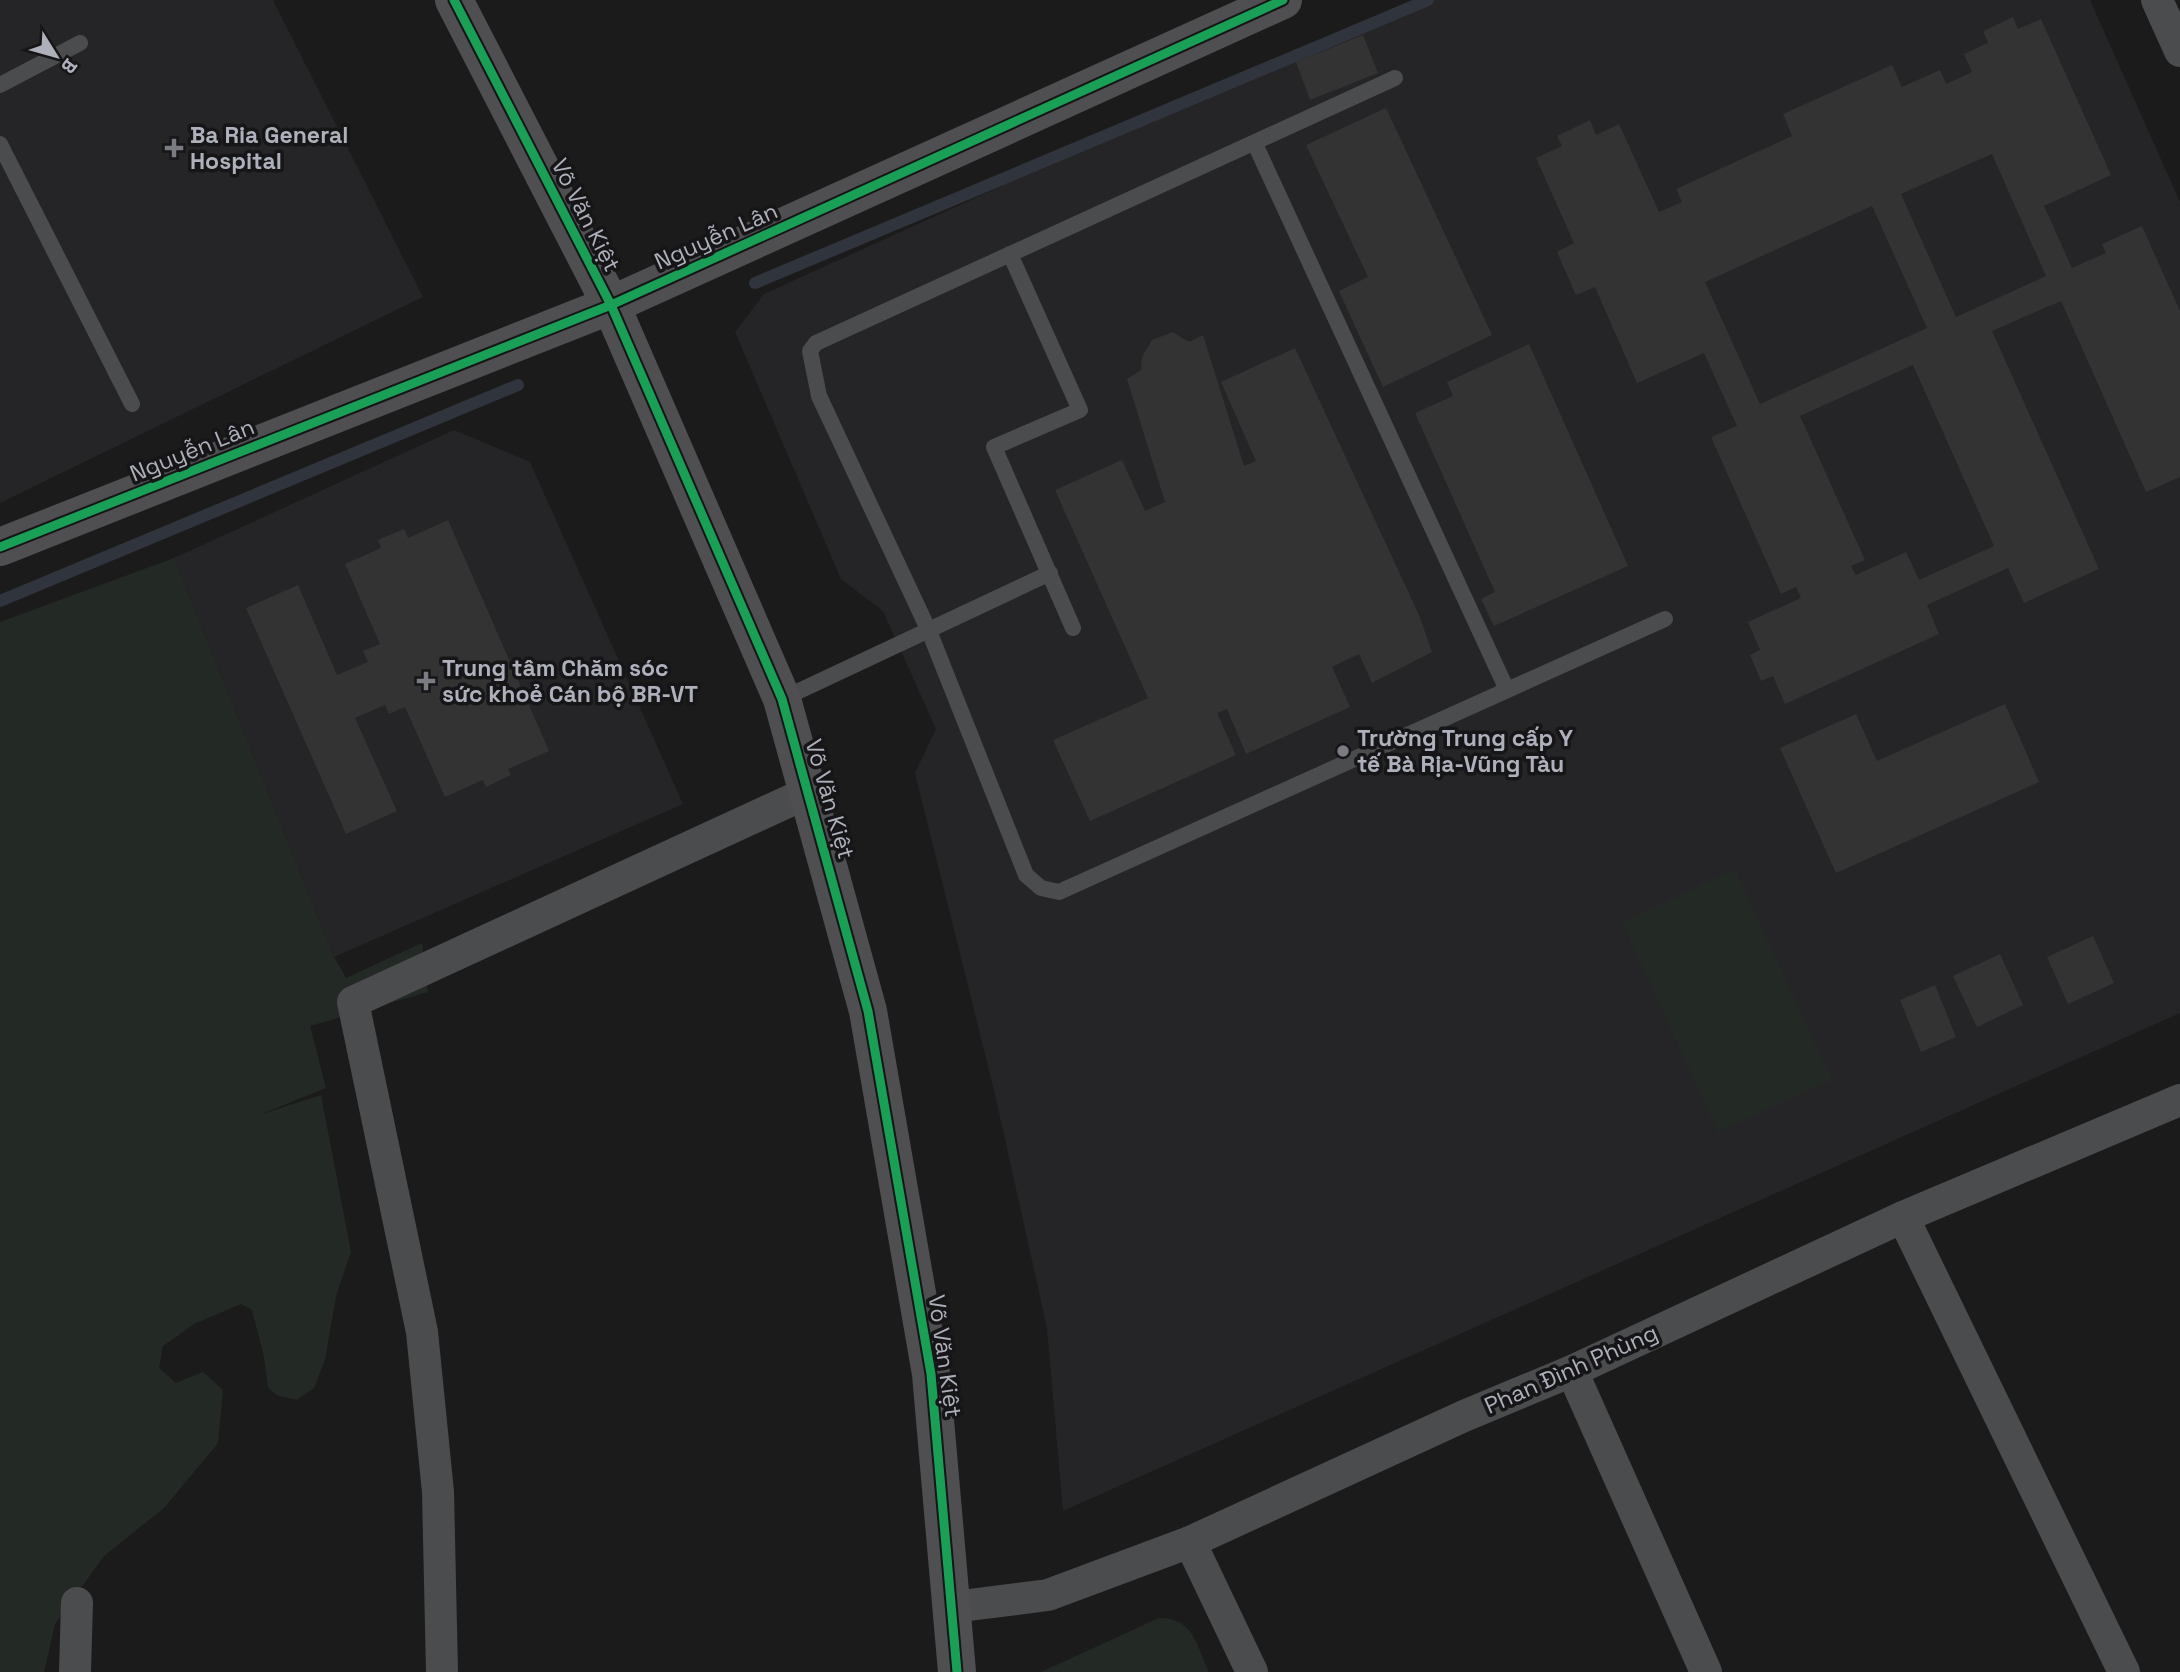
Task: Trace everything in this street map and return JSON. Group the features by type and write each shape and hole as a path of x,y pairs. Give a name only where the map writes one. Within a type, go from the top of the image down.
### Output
{"street":[{"name":"Võ Văn Kiệt","path":"454,0 611,305 782,699 868,1011 931,1374 957,1672"},
{"name":"Nguyễn Lân","path":"0,547 611,305 1283,0"},
{"path":"2157,0 2180,51"},
{"path":"442,1672 438,1492 422,1332 353,1002 809,792"},
{"name":"Phan Đình Phùng","path":"953,1607 1048,1595 1190,1542 1464,1416 1572,1371 1903,1217 2180,1100"},
{"path":"1903,1217 2124,1672"},
{"path":"1572,1371 1706,1672"},
{"path":"1190,1542 1252,1672"},
{"path":"75,1672 77,1603"}],"lane":[{"path":"0,85 80,43"},
{"path":"1395,78 816,342 810,351 819,396 929,631 1026,875 1041,888 1059,892 1665,619"},
{"path":"0,144 132,404"},
{"path":"1255,144 1507,690"},
{"path":"1010,254 1080,410 994,447 1073,628"},
{"path":"782,699 1050,573"}],"shaded area":[{"name":"Ba Ria General Hospital","path":"0,0 273,0 423,297 0,503"},
{"name":"Trường Trung cấp Y tế Bà Rịa-Vũng Tàu","path":"1411,0 2090,0 2180,202 2180,1013 1063,1511 1047,1328 994,1090 915,773 936,729 883,611 841,579 735,332 764,294"},
{"name":"Trung tâm Chăm sóc sức khoẻ Cán bộ BR-VT","path":"454,430 530,462 683,804 334,957 174,558"},
{"path":"174,558 334,957 346,978 422,943 428,992 310,1026 326,1088 259,1115 321,1095 351,1252 336,1296 325,1360 314,1388 297,1400 277,1395 268,1388 264,1357 252,1310 241,1304 194,1324 163,1346 159,1368 176,1383 203,1372 223,1390 218,1443 164,1508 104,1556 55,1624 44,1672 0,1672 0,622"},
{"path":"1735,869 1832,1080 1718,1132 1622,922"},
{"path":"1159,1618 1171,1619 1187,1628 1197,1643 1209,1672 1041,1672"}],"building":[{"path":"2013,17 2018,29 2041,19 2111,175 2044,206 2072,268 2106,253 2102,244 2142,226 2180,311 2180,477 2146,492 2061,301 1992,331 2099,569 2024,603 2008,568 1927,605 1939,634 1785,704 1773,676 1761,681 1750,655 1760,650 1748,622 1801,598 1796,587 1781,594 1711,437 1737,426 1704,353 1637,383 1595,287 1576,295 1557,252 1574,243 1536,158 1562,146 1557,136 1590,120 1596,135 1619,124 1659,212 1682,202 1676,189 1792,136 1783,114 1892,65 1902,87 1940,70 1946,84 1972,72 1964,54 1988,43 1983,31","holes":["1992,154 2046,276 1956,317 1901,194","1872,206 1927,328 1760,404 1705,282","1913,365 1994,546 1919,580 1906,552 1856,575 1851,566 1865,560 1800,416"]},
{"path":"1363,35 1378,73 1310,100 1296,62"},
{"path":"1386,108 1492,335 1383,387 1339,291 1368,277 1306,145"},
{"path":"1173,332 1189,342 1203,335 1244,466 1256,461 1221,382 1295,348 1419,615 1432,652 1372,683 1359,654 1332,667 1350,707 1246,754 1227,709 1217,713 1236,755 1090,821 1053,740 1148,698 1055,490 1122,460 1145,511 1165,502 1127,379 1141,370 1142,357 1152,340"},
{"path":"1529,344 1628,566 1494,626 1481,599 1495,592 1415,413 1453,396 1447,382"},
{"path":"448,520 549,751 508,769 511,775 486,787 483,780 445,797 405,707 389,714 385,705 355,718 397,811 346,834 246,608 298,585 337,675 368,662 363,651 380,644 345,564 381,548 378,540 404,529 408,538"},
{"path":"2005,704 2039,782 1836,873 1780,748 1856,714 1877,761"},
{"path":"2093,936 2114,983 2068,1004 2047,957"},
{"path":"2000,954 2023,1005 1977,1027 1953,976"},
{"path":"1935,985 1956,1037 1921,1052 1900,1000"}],"waterway":[{"path":"755,283 1428,0"},
{"path":"0,601 518,385"}],"cycle path":[{"path":"454,0 611,305 782,699 868,1011 931,1374 957,1672"},
{"path":"0,547 611,305 1283,0"}],"place":[{"name":"Ba Ria General Hospital","path":"174,148"},
{"name":"Trung tâm Chăm sóc sức khoẻ Cán bộ BR-VT","path":"426,681"},
{"name":"Trường Trung cấp Y tế Bà Rịa-Vũng Tàu","path":"1343,751"}]}
